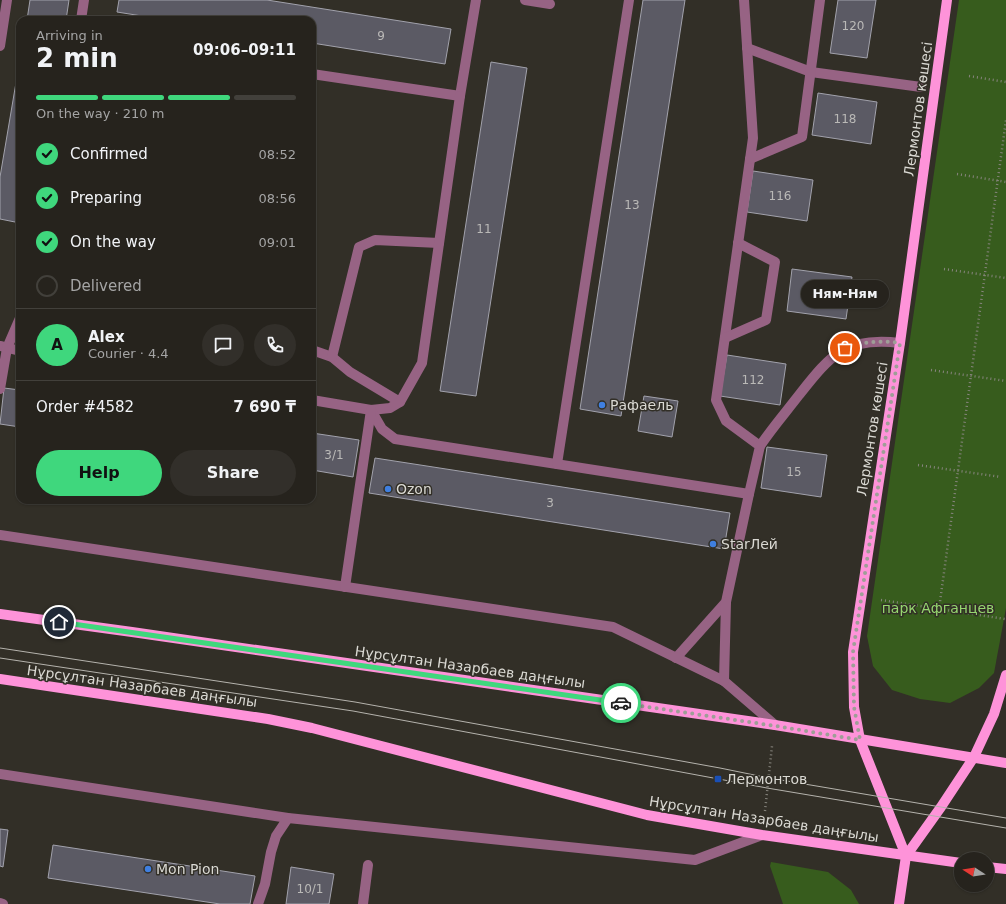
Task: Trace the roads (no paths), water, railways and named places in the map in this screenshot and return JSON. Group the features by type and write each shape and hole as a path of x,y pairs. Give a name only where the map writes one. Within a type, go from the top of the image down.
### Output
{"main road":[{"name":"Лермонтов көшесі","path":"906,856 860,740 854,707 853,652 900,343 947,0"},
{"name":"Нұрсұлтан Назарбаев даңғылы","path":"0,614 776,726 1006,763"},
{"name":"Лермонтов көшесі","path":"899,904 906,856 974,757 994,714 1006,675"},
{"name":"Нұрсұлтан Назарбаев даңғылы","path":"0,680 268,719 312,728 647,815 762,835 954,862"},
{"path":"994,868 1006,869"}],"lane":[{"path":"0,46 7,0"},
{"path":"82,16 84,0"},
{"path":"316,401 371,410 390,408 400,402 422,363 460,96 476,0"},
{"path":"525,0 550,4"},
{"path":"557,464 629,0"},
{"path":"744,0 753,138 716,400 726,421 760,446"},
{"path":"750,159 802,137 820,0"},
{"path":"747,48 811,72 921,87"},
{"path":"316,75 460,96"},
{"path":"332,357 359,247 375,240 439,243"},
{"path":"725,338 766,320 775,262 738,244"},
{"path":"0,389 3,347 16,325"},
{"path":"724,681 726,602 760,446 784,413 828,360 845,348 860,343 884,341 900,343"},
{"path":"3,347 16,350"},
{"path":"316,351 332,357 350,372 400,402"},
{"path":"371,410 382,429 395,439 749,494"},
{"path":"345,587 371,410"},
{"path":"0,535 613,627 724,681 776,726"},
{"path":"676,658 726,602"},
{"path":"0,774 288,818 695,860 762,835"},
{"path":"258,904 265,884 271,852 276,836 288,818"},
{"path":"363,904 368,865"}],"tram line":[{"path":"0,648 355,702 769,778 1006,818"},
{"path":"0,658 353,711 767,788 1006,828"}],"place":[{"name":"Ням-Ням","path":"845,348"},
{"name":"Рафаель","path":"602,405"},
{"name":"Ozon","path":"388,489"},
{"name":"StarЛей","path":"713,544"},
{"name":"Лермонтов","path":"718,779"},
{"name":"Mon Pion","path":"148,869"}],"park label":[{"name":"парк Афганцев","path":"938,608"}]}
